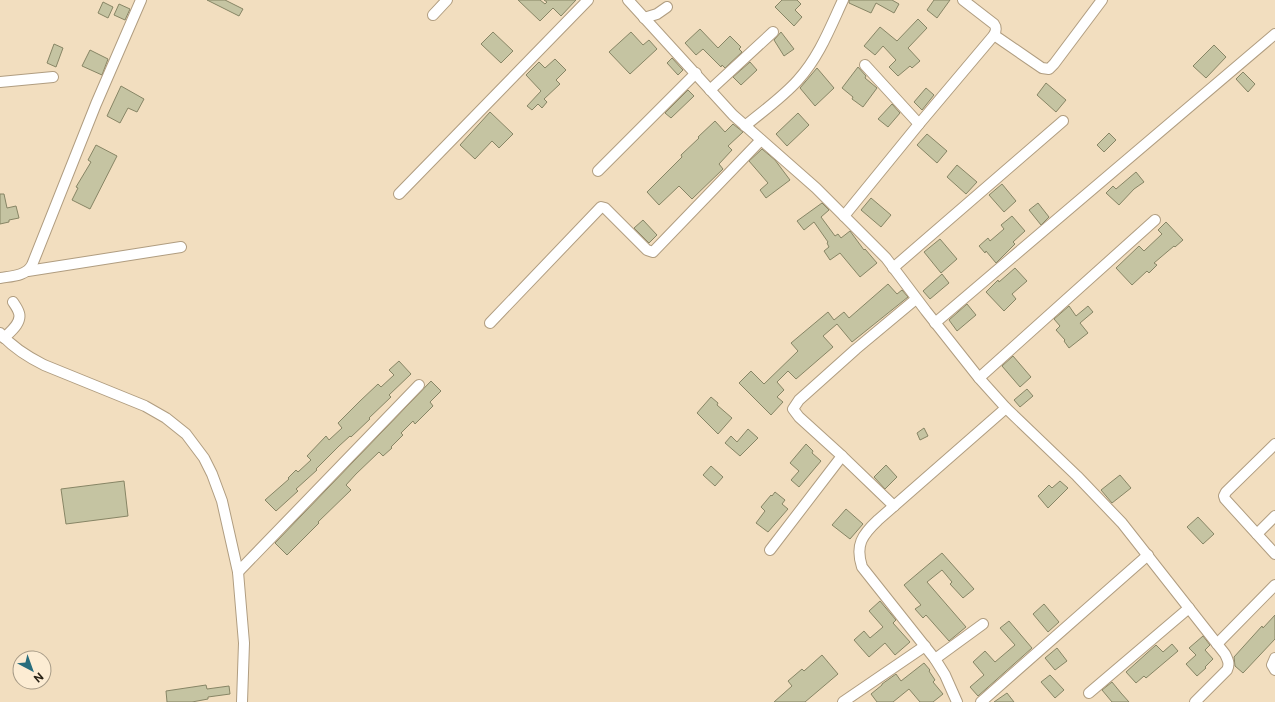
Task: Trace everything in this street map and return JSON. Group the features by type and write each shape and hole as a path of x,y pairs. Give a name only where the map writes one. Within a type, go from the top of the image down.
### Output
{"street":[{"path":"28,271 36,257 96,104 141,0"},
{"path":"433,15 447,0"},
{"path":"399,194 588,0"},
{"path":"628,0 745,126 816,188 886,258 916,299 979,378 1006,408 1086,484 1122,523 1148,555 1218,644 1228,660 1229,666 1195,702"},
{"path":"745,126 786,92 804,73 819,51 843,0"},
{"path":"844,216 994,35 996,28 994,24 963,0"},
{"path":"994,35 1042,68 1049,69 1102,0"},
{"path":"644,18 657,14 667,7"},
{"path":"710,90 773,32"},
{"path":"935,323 1275,34"},
{"path":"865,65 919,124"},
{"path":"598,171 696,73"},
{"path":"0,82 53,77"},
{"path":"893,268 1063,121"},
{"path":"490,324 601,207 604,208 647,250 653,252 761,140"},
{"path":"979,378 1155,220"},
{"path":"0,278 19,275 28,271 181,248"},
{"path":"894,506 799,417 793,407 856,348 916,299"},
{"path":"13,302 20,314 20,318 18,323 2,335 17,349 44,365 145,406 166,418 186,434 204,458 212,474 222,502 238,572 244,643 242,702"},
{"path":"238,572 418,385"},
{"path":"957,702 945,675 935,659 878,589 862,566 859,558 860,546 864,534 869,528 1006,408"},
{"path":"1275,444 1224,495 1275,554"},
{"path":"770,550 842,456"},
{"path":"1257,534 1275,516"},
{"path":"981,702 1148,555"},
{"path":"1218,644 1275,585"},
{"path":"1089,693 1189,608"},
{"path":"935,659 983,624"},
{"path":"843,702 925,646"},
{"path":"1275,658 1272,665 1275,670"}],"building":[{"path":"207,0 225,0 243,9 239,16"},
{"path":"518,0 540,0 545,4 547,2 544,0 576,0 561,16 553,8 540,21"},
{"path":"782,0 797,0 801,4 795,10 802,17 794,26 775,7"},
{"path":"849,0 892,0 899,4 894,13 876,3 871,13 849,3"},
{"path":"934,0 950,0 937,18 927,10"},
{"path":"103,2 113,7 108,18 98,13"},
{"path":"119,4 130,9 125,20 114,15"},
{"path":"918,19 927,28 908,48 920,61 912,68 910,66 898,76 889,67 896,60 883,46 875,55 864,46 880,27 897,41"},
{"path":"700,29 718,48 730,36 741,47 739,49 742,52 725,68 722,65 721,67 703,49 696,55 685,43"},
{"path":"493,32 513,51 501,63 481,44"},
{"path":"631,32 643,45 649,40 657,49 630,74 609,52"},
{"path":"781,32 794,49 784,56 774,40"},
{"path":"54,44 63,48 56,67 47,63"},
{"path":"1214,45 1226,57 1206,78 1193,66"},
{"path":"90,50 108,59 102,75 82,66"},
{"path":"672,58 683,70 678,75 667,63"},
{"path":"555,59 566,70 556,80 560,84 544,99 547,102 542,108 538,104 532,110 527,106 541,91 526,75 539,62 545,68"},
{"path":"750,62 757,70 741,85 733,77"},
{"path":"858,67 866,76 865,78 877,88 863,107 852,99 853,97 842,88"},
{"path":"817,68 834,88 815,106 800,88"},
{"path":"1243,72 1255,84 1248,92 1236,79"},
{"path":"1046,83 1066,100 1056,112 1037,95"},
{"path":"121,86 144,99 137,112 128,108 120,123 107,116"},
{"path":"926,88 934,95 922,110 914,102"},
{"path":"688,90 694,96 671,118 665,113"},
{"path":"892,104 900,113 888,127 878,119"},
{"path":"490,112 513,134 499,148 492,141 475,159 460,145"},
{"path":"798,113 809,125 787,146 776,134"},
{"path":"715,121 725,132 733,124 743,132 728,146 732,150 719,164 723,169 692,199 679,186 659,205 647,192 682,157 681,155 699,138 698,137"},
{"path":"1109,133 1116,140 1104,152 1097,145"},
{"path":"927,134 947,151 937,163 917,145"},
{"path":"96,145 117,156 90,209 72,200 78,188 76,187 91,162 88,160"},
{"path":"762,149 775,160 790,180 766,198 760,190 768,183 749,161"},
{"path":"957,165 977,182 966,194 947,177"},
{"path":"1136,172 1144,182 1134,189 1119,205 1106,193 1113,186 1116,189"},
{"path":"1002,184 1016,201 1004,212 989,195"},
{"path":"0,194 4,194 7,208 16,206 19,218 0,224"},
{"path":"871,198 891,215 881,227 861,210"},
{"path":"822,203 829,210 821,217 835,236 838,234 841,238 850,231 864,250 865,249 877,263 860,277 840,253 830,260 824,251 829,247 828,242 814,222 804,230 797,221"},
{"path":"1038,203 1049,217 1041,225 1029,210"},
{"path":"1012,216 1025,231 1013,242 1015,244 996,263 986,251 985,253 979,246 988,238 990,241 1004,229 1001,225"},
{"path":"643,220 657,235 649,243 634,228"},
{"path":"1166,222 1183,240 1154,263 1157,265 1149,273 1147,271 1132,285 1116,268 1139,246 1144,251 1162,234 1158,230"},
{"path":"940,239 957,259 941,273 924,252"},
{"path":"1015,268 1027,281 1012,294 1016,299 1004,311 986,292 998,280 999,282"},
{"path":"942,274 949,283 930,299 923,291"},
{"path":"888,284 897,294 902,290 908,297 852,342 837,324 823,336 833,347 796,379 788,371 777,382 784,390 777,397 783,402 771,415 739,383 751,371 764,384 798,351 791,343 828,312 834,320 844,312 849,318"},
{"path":"967,304 976,315 957,331 949,320"},
{"path":"1069,306 1076,316 1088,306 1093,312 1080,323 1088,333 1069,348 1064,341 1065,340 1056,330 1060,326 1054,319"},
{"path":"1013,356 1031,377 1020,387 1002,366"},
{"path":"399,361 411,374 389,395 391,397 369,418 370,419 339,446 316,469 317,470 296,489 298,491 276,511 265,500 289,479 288,478 296,470 298,472 311,460 307,456 326,436 329,440 342,428 338,423 360,401 378,384 381,387 394,375 389,370"},
{"path":"431,381 441,391 430,402 433,406 415,424 413,421 401,433 403,435 383,456 379,452 356,474 346,485 351,490 287,555 275,543"},
{"path":"1027,389 1033,396 1020,407 1014,400"},
{"path":"711,397 718,403 717,405 732,418 718,434 697,413"},
{"path":"924,428 928,436 920,440 917,433"},
{"path":"748,429 758,438 740,456 725,443 731,436 737,442"},
{"path":"806,444 813,451 812,453 821,461 799,487 791,480 799,471 790,463"},
{"path":"886,465 897,477 885,489 874,477"},
{"path":"711,466 723,477 715,486 703,475"},
{"path":"1120,475 1131,488 1112,503 1101,490"},
{"path":"124,481 128,516 66,524 61,489"},
{"path":"1060,481 1068,488 1048,508 1038,496 1049,485 1052,488"},
{"path":"775,492 785,500 782,504 788,509 768,532 756,523 765,511 761,507"},
{"path":"846,509 863,524 850,539 832,525"},
{"path":"1198,517 1214,534 1203,544 1187,527"},
{"path":"942,553 974,589 963,598 950,584 952,582 942,570 927,582 966,627 949,641 926,615 923,618 915,609 921,605 904,585"},
{"path":"880,601 896,620 893,623 910,642 895,655 885,643 869,657 854,640 864,631 870,638 883,627 869,611"},
{"path":"1044,604 1059,622 1048,632 1033,614"},
{"path":"1275,615 1275,639 1243,673 1235,666 1234,657 1262,626 1263,628"},
{"path":"1009,621 1032,648 978,696 970,687 984,675 973,662 985,651 995,662 1015,645 1000,628"},
{"path":"1203,636 1210,645 1205,650 1213,659 1197,676 1186,664 1196,655 1189,648"},
{"path":"1172,644 1178,651 1146,678 1144,676 1136,683 1126,672 1156,645 1163,652"},
{"path":"1057,648 1067,661 1055,670 1045,658"},
{"path":"822,655 838,674 805,702 774,702 792,686 788,681 802,669 804,671"},
{"path":"924,663 930,670 929,671 935,680 933,682 943,694 933,702 920,702 909,689 893,702 877,702 871,694 896,674 901,681"},
{"path":"1050,675 1064,690 1055,698 1041,682"},
{"path":"1112,682 1129,702 1112,702 1102,690"},
{"path":"206,685 207,689 229,686 230,694 208,697 208,699 192,702 167,702 166,691"},
{"path":"1007,693 1014,702 994,702"}]}
